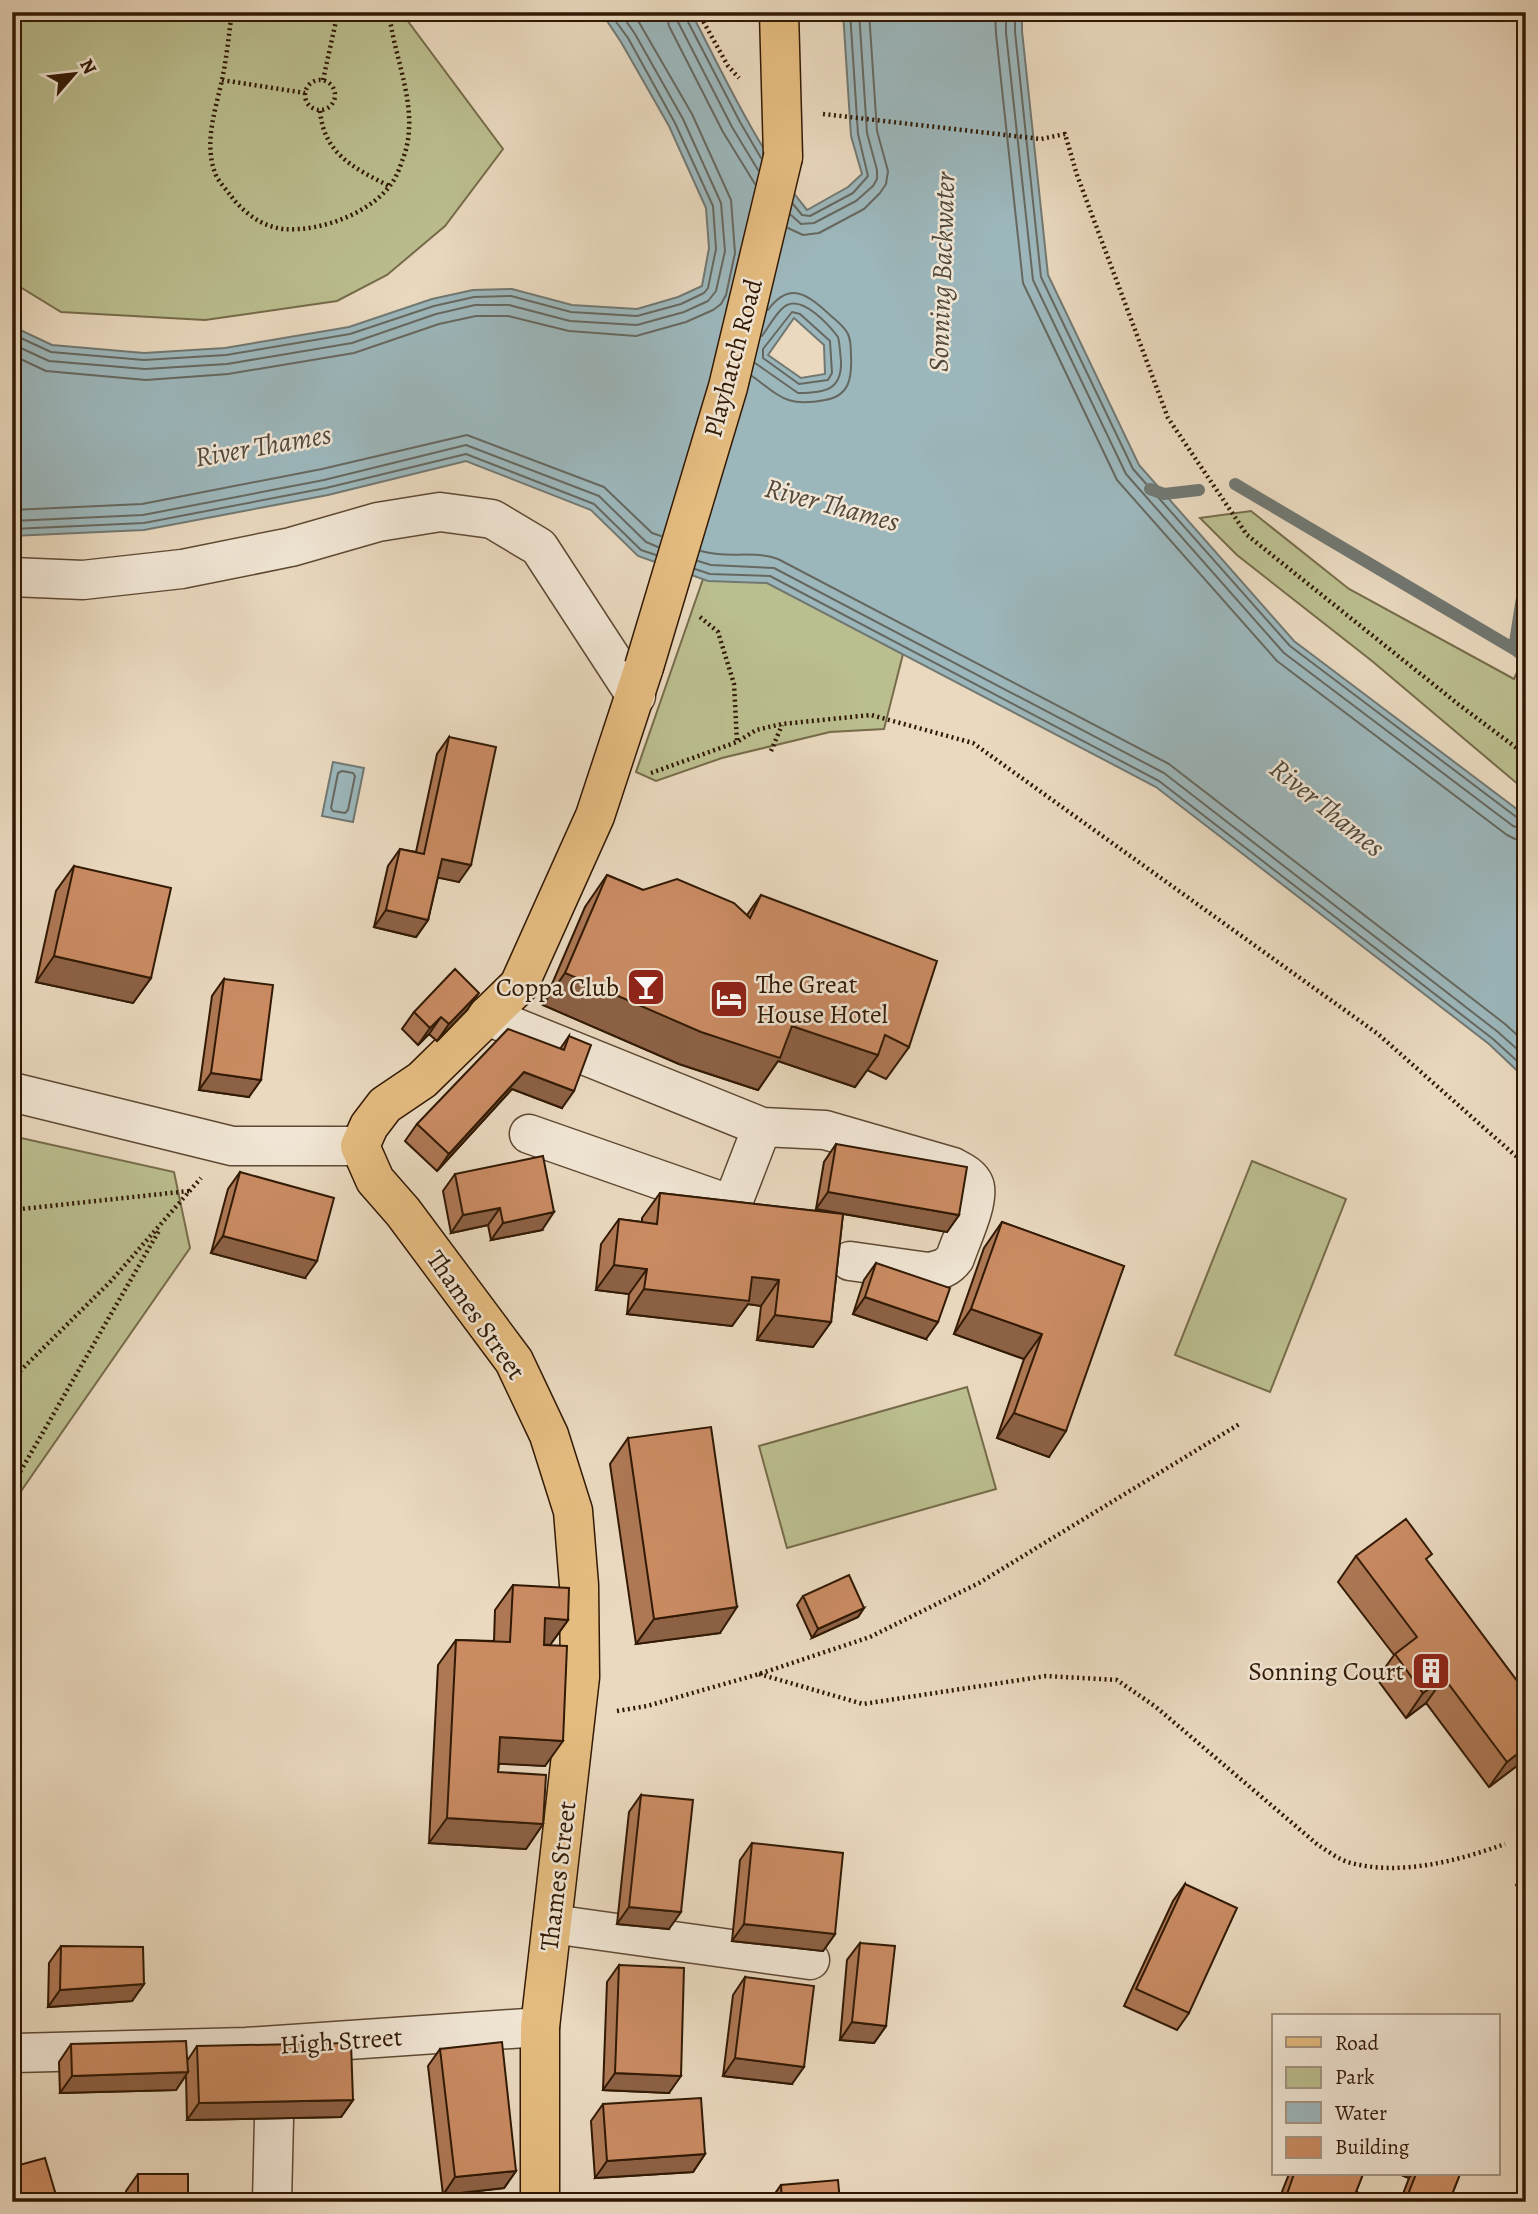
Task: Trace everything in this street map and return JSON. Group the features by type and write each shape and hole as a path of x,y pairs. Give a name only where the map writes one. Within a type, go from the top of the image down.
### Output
{"main road":[{"name":"Playhatch Road","path":"640,681 728,387 783,157 783,103 775,14"},
{"path":"360,1146 369,1126 385,1105 422,1080 519,985 590,829 640,681"},
{"name":"Thames Street","path":"360,1146 375,1180 411,1223 514,1361 549,1435 573,1511 579,1586 580,1677 540,2027 540,2202"}],"street":[{"path":"12,577 83,580 182,569 290,547 378,522 440,512 492,519 539,547 640,681"},
{"path":"487,1016 762,1127 825,1130 953,1167 967,1175 974,1184 976,1196 955,1258 950,1265 928,1272 850,1261"},
{"path":"12,1092 232,1146 360,1146"},
{"path":"529,1134 732,1205 762,1127"},
{"path":"552,1924 810,1960"},
{"name":"High Street","path":"13,2053 275,2053 540,2027"},
{"path":"272,2202 274,2119"}],"path":[{"path":"232,12 222,80 210,135 214,173 240,208 261,222 282,229 311,228 349,215 376,201 395,179 405,152 411,118 392,39 389,12"},
{"path":"323,80 338,12"},
{"path":"698,12 727,66 746,86 783,103"},
{"path":"222,80 305,93"},
{"path":"323,80 333,87 336,96 329,108 320,111 309,106 305,93 311,83 323,80"},
{"path":"320,111 321,126 337,152 360,171 389,186"},
{"path":"821,114 1041,139 1065,134 1077,175 1168,418 1247,535 1526,755"},
{"path":"693,612 718,632 734,684 737,742"},
{"path":"615,757 652,773 737,742 756,730 782,724 870,715 973,743 1378,1034 1526,1165"},
{"path":"771,751 782,724"},
{"path":"12,1379 111,1280 232,1146"},
{"path":"12,1210 190,1191"},
{"path":"12,1486 166,1218"},
{"path":"577,1718 647,1706 759,1674 870,1636 979,1583 1241,1423"},
{"path":"759,1674 863,1704 1046,1676 1117,1680 1156,1707 1318,1845 1348,1863 1390,1870 1469,1857 1505,1844"}],"green space":[{"path":"12,12 401,12 503,149 445,226 387,275 337,301 205,320 61,312 12,282"},
{"path":"1251,511 1349,589 1514,679 1526,652 1526,791 1372,661 1237,555 1200,518"},
{"path":"703,579 767,582 903,654 884,729 830,732 722,758 656,781 636,772"},
{"path":"12,1136 174,1172 190,1248 12,1504"},
{"path":"1252,1161 1346,1199 1270,1392 1175,1355"},
{"path":"967,1387 996,1489 787,1548 759,1446"}],"water":[{"path":"601,12 691,12 758,139 807,210 848,187 862,174 851,136 843,12 1022,12 1048,275 1139,465 1294,641 1526,816 1526,1079 1489,1044 1156,787 767,583 708,581 638,556 591,510 466,461 328,495 144,530 12,536 12,326 52,345 144,353 225,348 349,327 432,299 473,290 512,289 572,305 637,309 678,297 702,286 709,248 706,208 669,126","holes":["794,318 824,345 825,374 801,378 768,355"]},
{"path":"333,762 364,768 353,822 322,816"}],"building":[{"path":"449,737 496,747 471,865 442,859 428,920 386,910 400,849 424,854"},
{"path":"74,866 171,888 151,978 54,956"},
{"name":"The Great House Hotel","path":"607,875 643,890 677,879 734,903 750,918 761,895 937,961 909,1047 885,1035 878,1055 792,1026 780,1058 701,1032 565,973"},
{"path":"455,969 479,993 449,1024 441,1017 430,1028 414,1012"},
{"path":"224,979 273,985 261,1080 211,1073"},
{"path":"508,1029 564,1050 569,1036 591,1045 574,1091 524,1072 449,1154 417,1124"},
{"path":"836,1144 967,1167 959,1215 828,1192"},
{"path":"543,1156 554,1212 503,1223 500,1208 463,1215 455,1174"},
{"path":"240,1172 334,1198 317,1261 223,1236"},
{"path":"660,1193 843,1214 831,1322 775,1315 779,1280 752,1277 749,1301 644,1289 647,1269 614,1265 619,1219 657,1224"},
{"path":"1002,1222 1124,1266 1066,1431 1014,1413 1042,1334 971,1309"},
{"path":"876,1263 950,1288 938,1322 865,1297"},
{"path":"711,1427 737,1607 654,1619 628,1438"},
{"path":"1406,1519 1432,1554 1426,1559 1526,1693 1526,1747 1507,1762 1444,1678 1423,1693 1395,1654 1417,1637 1356,1556"},
{"path":"849,1575 864,1608 818,1629 803,1596"},
{"path":"513,1585 569,1588 568,1620 545,1618 544,1645 567,1646 563,1741 500,1737 498,1772 546,1775 543,1824 447,1818 456,1640 510,1642"},
{"path":"641,1795 693,1800 681,1912 629,1907"},
{"path":"752,1843 843,1853 835,1934 744,1924"},
{"path":"1185,1884 1237,1908 1189,2013 1136,1989"},
{"path":"860,1943 895,1946 886,2026 852,2022"},
{"path":"61,1946 143,1947 144,1984 60,1990"},
{"path":"619,1965 684,1968 681,2076 615,2073"},
{"path":"745,1977 814,1986 804,2067 735,2058"},
{"path":"186,2041 188,2072 72,2076 71,2044"},
{"path":"502,2042 516,2171 455,2177 440,2049"},
{"path":"351,2043 353,2100 199,2103 197,2046"},
{"path":"701,2098 705,2154 607,2161 603,2104"},
{"path":"45,2158 58,2202 12,2202 12,2167"},
{"path":"138,2174 188,2174 188,2202 138,2202"},
{"path":"1293,2176 1362,2176 1356,2192 1382,2202 1297,2202 1286,2197"},
{"path":"1415,2176 1459,2176 1449,2202 1405,2202"},
{"path":"838,2180 840,2202 782,2202 781,2185"}],"waterway":[{"path":"1235,484 1526,658"},
{"path":"1150,489 1164,494 1199,490"},
{"path":"1514,649 1526,572"}],"place":[{"name":"Coppa Club","path":"646,987"},
{"name":"The Great House Hotel","path":"729,999"},
{"name":"Sonning Court","path":"1431,1671"}],"water label":[{"name":"Sonning Backwater","path":"942,272"},
{"name":"River Thames","path":"263,446"},
{"name":"River Thames","path":"832,505"},
{"name":"River Thames","path":"1327,808"}]}
